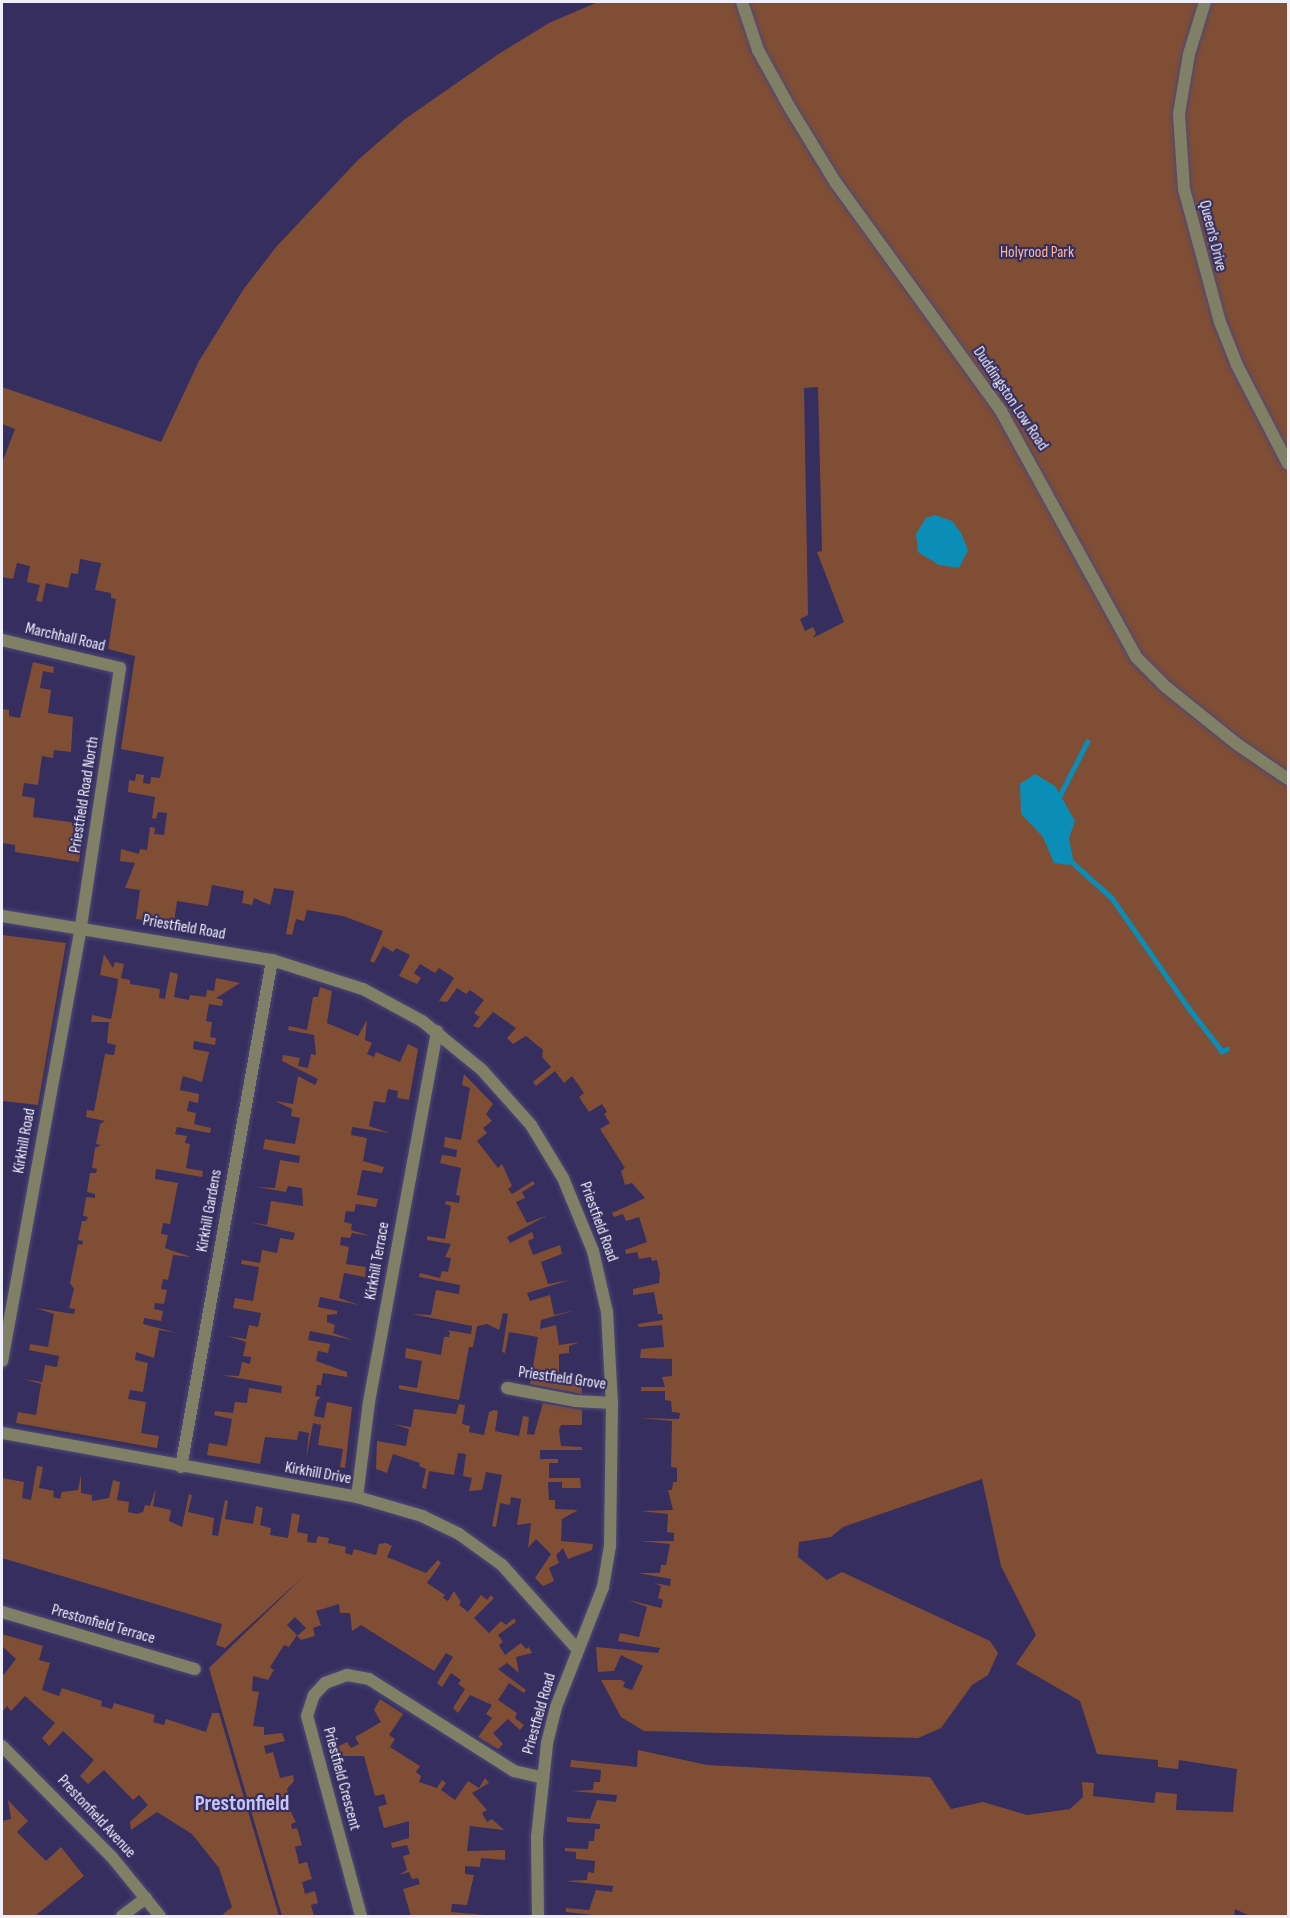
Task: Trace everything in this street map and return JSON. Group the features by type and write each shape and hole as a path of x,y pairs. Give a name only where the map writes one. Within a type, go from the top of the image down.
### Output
{"street":[{"name":"Duddingston Low Road","path":"742,2 758,50 790,108 836,183 1001,411 1136,657 1201,716 1288,779"},
{"name":"Queen's Drive","path":"1205,2 1189,54 1179,114 1184,189 1220,322 1236,365 1288,464"},
{"name":"Marchhall Road","path":"2,640 120,668"},
{"name":"Priestfield Road North","path":"81,927 120,668"},
{"name":"Priestfield Road","path":"2,916 81,927 272,960 363,989 437,1031 482,1070 522,1114 552,1157 576,1205 593,1251 607,1312 612,1403 607,1570 556,1707 540,1777 538,1917"},
{"name":"Kirkhill Road","path":"2,1360 81,927"},
{"name":"Kirkhill Gardens","path":"181,1467 272,960"},
{"name":"Kirkhill Terrace","path":"357,1497 369,1402 437,1031"},
{"name":"Priestfield Grove","path":"507,1388 575,1401 612,1403"},
{"name":"Kirkhill Drive","path":"2,1433 357,1497 422,1516 478,1546 518,1580 578,1650"},
{"name":"Prestonfield Terrace","path":"2,1612 195,1669"},
{"name":"Priestfield Crescent","path":"361,1917 307,1716 310,1701 325,1683 347,1675 369,1679 514,1771 540,1777"},
{"name":"Prestonfield Avenue","path":"2,1746 48,1790 160,1917"},
{"path":"122,1917 146,1899"}],"green space":[{"name":"Holyrood Park","path":"598,2 1288,2 1288,1916 1250,1916 1235,1909 1234,1916 603,1916 566,1912 566,1908 589,1910 596,1890 612,1892 613,1886 565,1881 587,1880 588,1872 594,1873 595,1861 576,1859 576,1852 565,1851 565,1848 588,1849 589,1841 594,1841 595,1829 600,1829 600,1824 567,1822 567,1817 590,1819 597,1800 616,1802 617,1795 571,1791 593,1790 594,1782 600,1782 601,1770 570,1767 571,1760 637,1767 638,1750 707,1765 930,1777 951,1809 983,1802 1027,1815 1070,1809 1083,1797 1082,1782 1094,1783 1093,1796 1154,1803 1156,1792 1177,1794 1176,1810 1233,1812 1237,1769 1179,1760 1178,1769 1158,1767 1158,1760 1097,1754 1080,1701 1016,1664 1036,1635 1001,1566 982,1479 843,1527 831,1537 799,1542 798,1557 827,1580 842,1572 990,1641 998,1653 988,1675 972,1685 941,1728 918,1738 644,1731 621,1717 601,1680 621,1680 625,1682 623,1687 632,1690 643,1666 621,1655 614,1671 598,1672 596,1647 658,1653 660,1648 618,1641 620,1633 639,1637 647,1607 628,1600 661,1608 663,1600 658,1598 661,1586 654,1583 670,1586 671,1579 637,1573 660,1573 661,1565 666,1565 670,1544 639,1541 674,1541 674,1533 667,1532 668,1514 640,1511 673,1510 668,1490 672,1490 673,1482 677,1482 677,1468 671,1467 672,1421 640,1418 679,1419 680,1413 672,1412 671,1401 665,1400 665,1391 641,1391 641,1387 665,1387 662,1377 672,1376 672,1359 640,1358 641,1349 664,1347 662,1325 639,1327 638,1324 663,1320 662,1314 658,1314 654,1292 633,1295 633,1289 659,1283 660,1274 657,1260 652,1261 651,1257 639,1259 637,1252 626,1254 625,1250 647,1242 639,1217 626,1221 623,1214 614,1217 612,1213 645,1198 632,1183 625,1185 621,1171 625,1168 600,1129 610,1123 604,1114 607,1112 602,1104 589,1112 579,1097 584,1093 572,1076 564,1083 555,1071 536,1086 533,1082 551,1067 542,1057 543,1050 526,1036 513,1044 507,1038 516,1028 493,1012 479,1028 473,1026 480,1017 474,1013 484,1000 470,990 466,994 457,988 447,1002 439,1001 454,978 439,968 435,973 420,964 414,973 421,978 417,984 399,976 410,955 396,948 393,952 383,946 374,963 370,961 383,931 343,916 307,910 304,921 296,919 292,935 286,934 294,891 274,888 270,905 254,898 252,905 242,903 244,891 212,885 208,906 177,901 174,923 136,919 140,890 125,888 135,863 120,861 121,849 139,854 140,849 147,850 150,827 155,828 154,834 164,835 167,813 158,812 156,819 152,818 155,797 128,792 129,780 135,781 136,774 144,775 143,783 150,784 151,777 160,778 164,757 121,749 135,656 108,649 116,599 111,598 111,593 95,590 101,563 80,559 78,574 71,573 68,588 46,583 42,602 36,601 40,585 27,582 30,566 17,563 13,579 2,577 2,463 15,429 2,424 2,387 161,442 199,361 243,290 276,247 358,160 405,119 497,55 549,23","holes":["818,387 822,551 817,552 844,622 813,638 816,633 813,627 805,631 800,619 808,615 804,388"]},
{"path":"33,662 54,667 53,673 43,671 40,688 51,690 48,713 73,717 71,752 54,750 53,758 42,756 38,785 24,783 22,796 35,798 33,817 84,824 79,862 15,852 15,845 2,843 2,709 9,710 9,716 20,718"},
{"path":"2,935 66,943 38,1105 2,1101"},
{"path":"104,954 113,968 115,962 124,964 121,978 130,980 130,984 160,989 159,998 165,999 170,972 178,974 174,997 189,1000 190,995 206,997 207,990 214,991 216,978 240,983 216,998 223,1000 222,1006 209,1004 206,1021 212,1022 210,1037 216,1038 215,1045 194,1041 193,1049 209,1052 202,1082 183,1076 181,1083 180,1090 199,1094 198,1103 189,1101 187,1111 196,1113 194,1124 211,1128 210,1133 177,1127 175,1134 187,1136 185,1143 190,1144 186,1168 203,1171 202,1177 156,1169 155,1179 178,1183 170,1224 163,1223 161,1234 168,1235 165,1248 191,1257 173,1255 168,1280 163,1279 161,1289 167,1290 164,1304 155,1303 154,1309 163,1311 161,1321 144,1318 143,1324 177,1333 159,1330 154,1358 136,1352 135,1360 148,1363 143,1392 130,1390 128,1399 146,1402 141,1433 159,1436 157,1448 16,1423 18,1412 36,1415 41,1384 24,1379 42,1382 45,1365 57,1367 59,1356 29,1350 30,1344 48,1347 54,1314 36,1308 74,1314 75,1309 69,1308 74,1289 70,1283 78,1244 82,1245 83,1241 78,1240 82,1221 86,1221 88,1217 83,1216 86,1197 95,1198 95,1194 87,1192 90,1173 96,1173 97,1169 92,1168 95,1148 101,1145 96,1144 100,1124 105,1121 86,1117 87,1110 94,1111 105,1054 114,1055 116,1045 107,1043 109,1022 91,1022 92,1015 111,1019 117,988 118,979 100,975"},
{"path":"320,987 332,991 327,1023 358,1036 367,1020 365,1040 372,1043 367,1054 374,1057 376,1052 400,1062 408,1044 418,1049 409,1100 397,1098 398,1091 388,1089 385,1103 374,1101 369,1126 390,1133 352,1127 351,1135 367,1138 363,1161 384,1167 382,1173 362,1170 357,1195 378,1199 376,1207 356,1204 354,1212 346,1211 344,1222 352,1224 351,1230 371,1236 352,1233 350,1238 341,1237 340,1245 349,1247 346,1264 366,1267 365,1277 344,1273 339,1298 359,1305 320,1297 318,1307 337,1311 337,1314 327,1315 327,1322 335,1325 333,1333 353,1340 310,1331 308,1340 330,1344 328,1353 318,1351 316,1361 347,1372 347,1377 323,1373 321,1385 317,1385 315,1396 321,1397 317,1401 314,1416 324,1418 327,1402 352,1407 345,1468 340,1467 343,1449 318,1445 321,1425 313,1423 306,1460 309,1433 299,1431 297,1440 265,1437 260,1464 207,1455 209,1443 227,1446 232,1419 214,1415 215,1411 233,1413 235,1402 247,1403 249,1388 281,1393 282,1386 221,1375 239,1376 242,1362 250,1364 251,1357 243,1356 246,1342 228,1336 246,1339 249,1325 258,1327 261,1313 233,1308 235,1298 253,1301 259,1267 241,1264 242,1260 260,1263 262,1250 277,1253 280,1238 293,1240 295,1233 249,1222 267,1225 271,1201 303,1206 302,1188 288,1186 286,1192 257,1187 275,1188 280,1160 299,1163 300,1156 263,1149 265,1139 295,1144 300,1118 291,1116 292,1109 275,1101 293,1104 298,1076 315,1085 318,1079 282,1061 283,1055 300,1058 298,1066 308,1068 311,1054 316,1055 314,1035 288,1030 289,1026 307,1030 313,997 318,997"},
{"path":"464,1074 493,1104 486,1114 492,1121 483,1128 487,1133 477,1141 498,1168 502,1164 512,1186 508,1189 512,1194 533,1181 535,1184 522,1192 525,1198 516,1202 527,1223 548,1215 507,1237 510,1243 532,1232 534,1238 528,1241 533,1255 560,1245 562,1254 541,1262 548,1284 570,1280 527,1293 530,1301 550,1295 554,1315 576,1310 541,1320 540,1329 556,1325 559,1345 580,1342 569,1346 569,1353 559,1354 559,1375 581,1375 582,1394 530,1384 538,1337 509,1332 505,1353 502,1352 508,1314 503,1313 499,1330 487,1324 477,1326 473,1347 469,1347 459,1400 399,1389 399,1385 417,1388 422,1361 405,1358 406,1348 441,1355 444,1337 449,1337 450,1332 446,1330 471,1334 472,1326 412,1314 431,1315 436,1290 459,1294 460,1285 419,1277 420,1273 440,1278 442,1271 448,1272 451,1258 445,1257 451,1244 427,1240 427,1236 445,1239 451,1206 445,1204 446,1201 459,1203 460,1196 456,1195 461,1168 440,1163 442,1155 456,1157 457,1150 444,1147 445,1137 461,1140 470,1088 462,1085"},
{"path":"543,1403 582,1410 582,1425 561,1425 559,1430 561,1446 582,1447 582,1450 540,1450 540,1459 558,1459 558,1463 549,1463 549,1478 580,1478 581,1488 562,1488 562,1482 548,1482 549,1500 555,1500 555,1509 578,1510 562,1519 561,1541 593,1544 592,1550 568,1559 563,1548 556,1555 559,1563 549,1568 554,1581 543,1586 535,1578 551,1554 536,1539 528,1548 531,1523 517,1525 521,1499 511,1497 510,1505 500,1503 496,1527 492,1526 502,1475 486,1472 482,1490 469,1491 472,1478 463,1476 466,1454 458,1453 454,1475 429,1471 426,1489 422,1488 426,1469 419,1466 420,1463 393,1454 387,1473 376,1469 377,1441 406,1446 409,1429 393,1424 411,1427 414,1409 456,1414 459,1404 465,1405 462,1424 470,1426 469,1432 484,1435 489,1412 498,1411 495,1431 519,1436 523,1416 529,1417 527,1434 534,1435"},
{"path":"37,1466 43,1467 39,1488 54,1491 53,1497 60,1499 62,1492 78,1490 81,1475 81,1493 92,1495 92,1501 109,1498 113,1480 120,1482 117,1500 129,1502 128,1512 137,1514 143,1512 145,1505 150,1506 156,1488 153,1506 171,1510 169,1521 182,1527 189,1494 192,1495 188,1512 214,1518 212,1535 218,1536 225,1500 228,1501 225,1519 253,1524 256,1506 263,1508 260,1525 271,1528 270,1535 288,1538 292,1513 300,1515 297,1532 308,1534 307,1542 316,1543 318,1536 329,1538 328,1543 346,1547 345,1553 352,1555 354,1549 376,1555 379,1544 386,1543 392,1546 387,1557 426,1573 438,1560 441,1563 427,1583 445,1595 443,1598 448,1601 454,1591 461,1602 459,1605 468,1612 481,1595 487,1600 491,1595 494,1598 474,1618 489,1633 501,1621 506,1625 514,1618 516,1622 498,1635 503,1642 499,1645 505,1655 521,1643 526,1649 529,1647 532,1653 516,1657 519,1673 507,1663 498,1669 526,1690 524,1693 509,1683 498,1700 517,1713 515,1718 524,1725 520,1730 508,1719 493,1733 503,1744 498,1749 478,1737 492,1718 486,1714 492,1705 470,1695 458,1713 453,1708 465,1689 458,1684 461,1680 451,1673 442,1687 437,1683 453,1657 446,1653 434,1671 361,1625 352,1631 350,1613 340,1613 339,1604 316,1611 321,1625 313,1628 315,1636 301,1640 297,1636 306,1628 295,1617 287,1625 297,1635 289,1647 284,1645 270,1667 274,1670 268,1680 253,1676 252,1691 259,1692 253,1726 264,1727 264,1735 282,1733 285,1741 264,1746 266,1754 273,1752 280,1778 293,1775 294,1781 287,1789 290,1801 286,1803 296,1822 291,1824 292,1829 297,1828 302,1845 295,1847 299,1864 307,1862 312,1879 302,1882 305,1894 315,1891 318,1903 311,1905 314,1916 282,1916 209,1668 304,1576 225,1648 216,1645 222,1624 2,1558 2,1478 24,1482 22,1498 31,1500"},
{"path":"2,1634 43,1646 39,1660 50,1663 42,1690 59,1696 62,1688 102,1701 101,1706 112,1709 114,1703 155,1715 153,1722 164,1725 166,1719 206,1732 212,1713 219,1713 279,1916 221,1916 232,1907 219,1868 192,1834 157,1812 131,1830 130,1822 148,1805 139,1795 133,1800 104,1770 88,1784 80,1776 94,1760 63,1731 49,1746 42,1738 55,1723 25,1696 11,1711 7,1706 2,1712 2,1677 16,1659 2,1646"},
{"path":"380,1699 403,1714 389,1735 395,1739 390,1747 420,1766 416,1772 421,1776 419,1782 437,1788 442,1780 446,1783 441,1790 455,1800 468,1781 479,1788 485,1778 489,1783 472,1793 487,1810 482,1813 487,1822 492,1819 504,1830 470,1826 467,1851 505,1850 505,1860 481,1858 480,1867 465,1866 465,1874 474,1875 467,1905 452,1904 451,1912 496,1916 411,1916 403,1889 420,1884 418,1878 412,1879 409,1872 399,1875 407,1870 403,1856 410,1854 407,1845 392,1848 391,1843 409,1838 409,1821 384,1828 378,1807 387,1804 384,1794 375,1796 364,1756 330,1756 325,1741 329,1739 335,1748 347,1742 351,1748 359,1744 355,1737 381,1722 374,1710"},
{"path":"8,1800 28,1821 17,1832 46,1861 61,1847 84,1876 35,1916 2,1916 2,1821 11,1819"}],"water":[{"path":"935,515 952,521 961,533 968,550 959,568 939,565 918,552 916,534 926,518"},
{"path":"1035,774 1055,786 1075,821 1069,838 1073,859 1069,865 1054,863 1043,837 1021,814 1020,784"}],"waterway":[{"path":"1059,797 1087,742"},
{"path":"1072,862 1112,898 1188,1007 1222,1051 1227,1049"}],"district":[{"name":"Prestonfield","path":"242,1804"}]}
